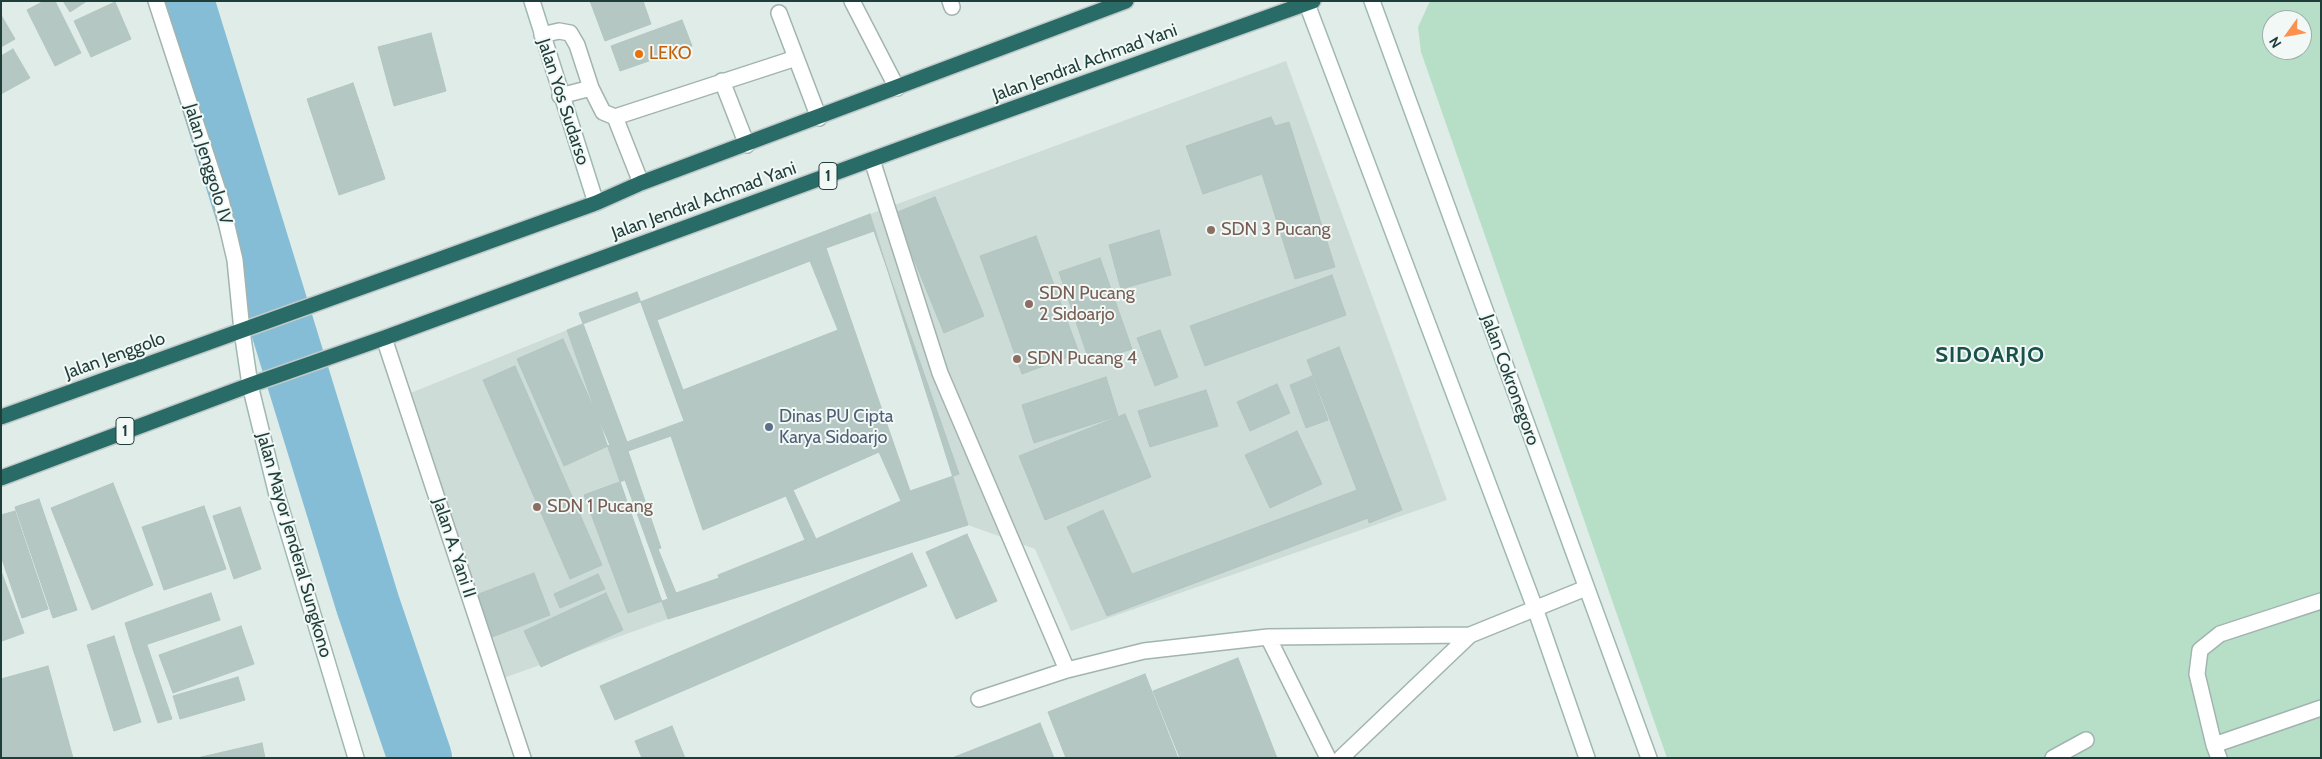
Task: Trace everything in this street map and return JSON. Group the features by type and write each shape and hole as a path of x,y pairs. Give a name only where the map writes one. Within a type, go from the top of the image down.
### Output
{"highway":[{"name":"Jalan Jendral Achmad Yani","path":"242,330 346,295 596,203 641,182 819,118 1110,4 1126,1"},
{"name":"Jalan Jendral Achmad Yani","path":"250,385 1310,2"},
{"name":"Jalan Jenggolo","path":"1,417 242,330"},
{"name":"1","path":"1,478 250,385"}],"street":[{"name":"Jalan Jenggolo IV","path":"156,1 221,200 235,260 242,330"},
{"name":"Jalan Yos Sudarso","path":"532,1 560,96 596,203"},
{"path":"852,1 897,88"},
{"name":"Jalan Cokronegoro","path":"1372,1 1649,758"},
{"path":"1310,2 1535,608 1587,758"},
{"path":"779,13 819,118"},
{"path":"542,34 559,31 570,33 578,45 590,88 603,112 615,117 796,58"},
{"path":"722,81 747,145"},
{"path":"560,96 590,88"},
{"path":"615,117 641,182"},
{"path":"872,160 940,372 1067,670"},
{"name":"Jalan Mayor Jenderal Sungkono","path":"242,330 250,385 277,496 356,758"},
{"name":"Jalan A. Yani II","path":"384,338 522,758"},
{"path":"1341,758 1470,635 1586,588"},
{"path":"2321,601 2220,634 2200,650 2197,674 2216,751 2321,708"},
{"path":"979,699 1067,670 1144,651 1268,637 1470,635"},
{"path":"1268,637 1328,758"},
{"path":"2054,758 2086,740"}],"shaded area":[{"name":"SDN Pucang 4","path":"1286,61 1447,500 1071,631 1035,549 968,525 870,214"},
{"name":"SDN 1 Pucang","path":"567,330 668,619 501,679 408,394"}],"green space":[{"path":"1430,1 2321,1 2321,758 1667,758 1421,52 1418,27"}],"building":[{"path":"44,1 55,1 81,53 55,66 27,10"},
{"path":"63,1 87,1 70,12"},
{"path":"590,1 643,1 651,24 605,41"},
{"path":"115,2 131,39 91,57 74,21"},
{"path":"1,15 15,39 1,47"},
{"path":"682,20 692,46 620,71 611,46"},
{"path":"431,33 446,91 394,106 378,47"},
{"path":"13,49 30,78 1,94 1,56"},
{"path":"353,83 385,179 339,195 307,99"},
{"path":"1271,117 1275,126 1289,122 1335,267 1295,279 1262,174 1203,194 1186,146"},
{"path":"935,197 984,316 944,333 895,213"},
{"name":"Dinas PU Cipta Karya Sidoarjo","path":"870,214 968,525 668,619 567,330"},
{"path":"1159,230 1171,275 1121,289 1109,245"},
{"path":"874,231 959,474 910,491 826,248"},
{"name":"SDN Pucang 2 Sidoarjo","path":"1036,236 1079,353 1022,374 980,256"},
{"path":"1100,258 1132,349 1090,363 1059,272"},
{"path":"810,261 838,330 683,390 657,320"},
{"path":"1332,275 1346,315 1205,366 1190,326"},
{"path":"637,292 684,421 627,442 579,313"},
{"path":"1160,330 1178,377 1155,386 1137,338"},
{"path":"563,339 610,445 564,466 517,359"},
{"path":"1339,347 1402,510 1369,523 1368,518 1107,616 1067,527 1103,510 1132,574 1357,490 1307,360"},
{"path":"515,366 602,565 570,579 483,380"},
{"path":"1312,376 1328,420 1306,428 1290,385"},
{"path":"1106,377 1118,416 1034,443 1022,405"},
{"path":"1277,384 1290,413 1250,431 1237,402"},
{"path":"1206,390 1218,426 1150,447 1138,411"},
{"path":"1125,414 1151,477 1045,520 1019,456"},
{"path":"1297,431 1322,484 1270,508 1245,455"},
{"path":"671,436 703,530 786,496 805,540 718,575 719,578 676,593 658,549 661,548 628,451"},
{"path":"879,452 901,501 816,539 793,490"},
{"path":"625,480 668,599 628,613 584,495"},
{"path":"113,483 153,585 92,610 51,508"},
{"path":"39,499 77,610 53,618 15,507"},
{"path":"204,506 226,569 164,590 142,527"},
{"path":"240,507 261,569 234,579 213,516"},
{"path":"15,511 48,609 22,618 1,556 1,515"},
{"path":"967,534 997,601 956,619 926,552"},
{"path":"912,553 927,586 615,720 600,686"},
{"path":"1,571 24,633 2,641 1,639"},
{"path":"534,573 550,615 492,637 476,595"},
{"path":"598,574 605,589 560,608 554,594"},
{"path":"211,593 220,620 133,649 125,623"},
{"path":"606,593 623,630 541,667 524,631"},
{"path":"241,626 254,664 173,693 159,655"},
{"path":"114,636 141,722 114,731 87,645"},
{"path":"147,645 172,719 158,723 133,649"},
{"path":"1238,658 1277,758 1180,758 1153,691"},
{"path":"48,666 73,758 1,758 1,679"},
{"path":"1145,674 1178,758 1066,758 1048,712"},
{"path":"238,677 245,700 180,719 173,696"},
{"path":"1040,723 1054,758 952,758"},
{"path":"672,726 685,758 642,758 635,741"},
{"path":"262,743 265,758 197,758"}],"waterway":[{"path":"182,1 368,605 420,758"}],"place":[{"name":"LEKO","path":"639,54"},
{"name":"SDN 3 Pucang","path":"1211,230"},
{"name":"SDN Pucang 2 Sidoarjo","path":"1029,304"},
{"name":"SDN Pucang 4","path":"1017,359"},
{"name":"Dinas PU Cipta Karya Sidoarjo","path":"769,427"},
{"name":"SDN 1 Pucang","path":"537,507"}],"district":[{"name":"SIDOARJO","path":"1990,356"}]}
